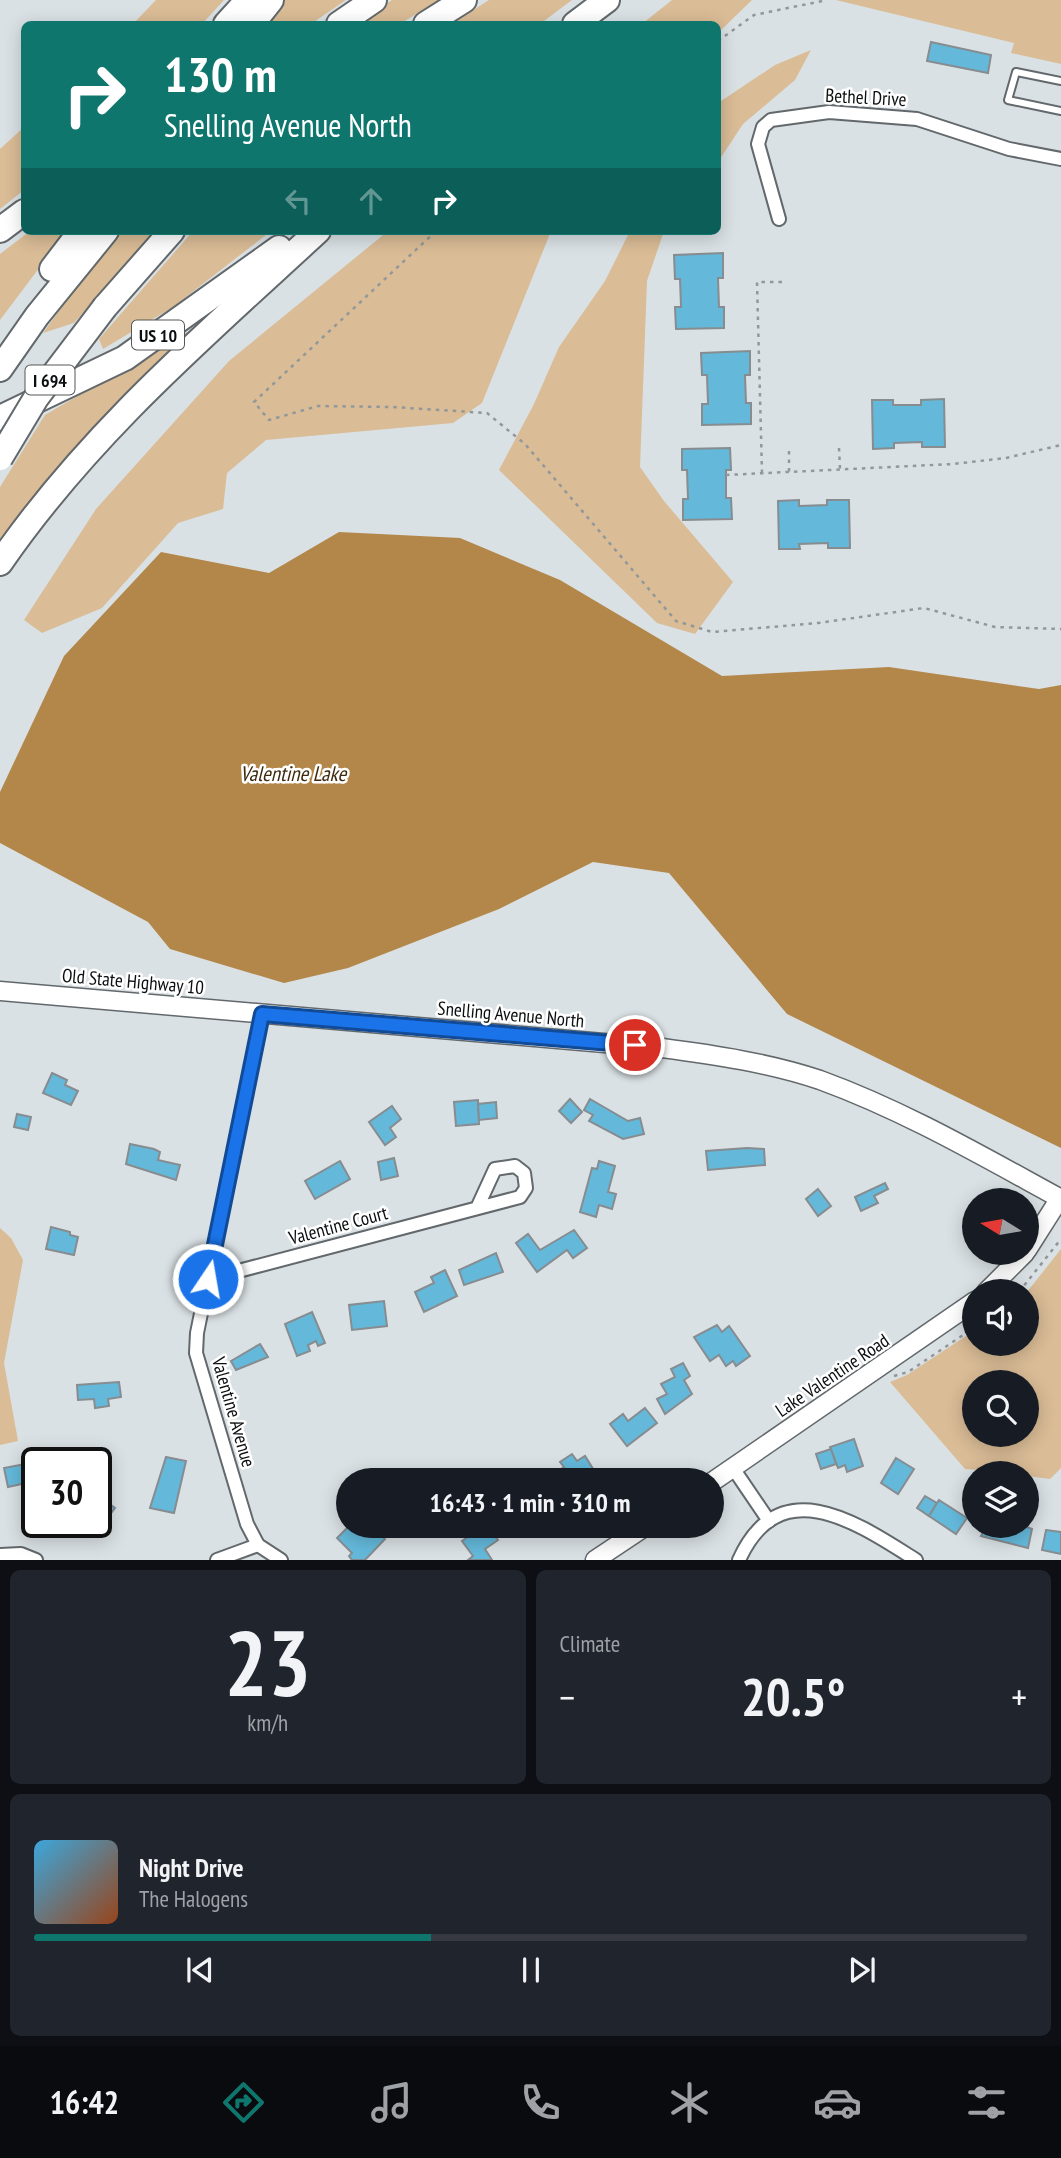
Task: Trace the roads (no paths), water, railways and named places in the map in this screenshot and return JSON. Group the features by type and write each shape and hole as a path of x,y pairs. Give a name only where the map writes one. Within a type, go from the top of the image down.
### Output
{"highway":[{"path":"229,21 248,0"},
{"path":"254,21 271,0"},
{"path":"343,21 374,0"},
{"path":"431,21 464,0"},
{"path":"579,21 607,0"},
{"path":"0,230 21,214"},
{"path":"0,341 30,311 78,235"},
{"name":"I 694","path":"0,369 30,311 102,235"},
{"name":"I 694","path":"0,458 36,398 105,307 168,235"},
{"name":"US 10","path":"0,418 125,358 297,235"},
{"path":"0,564 63,479 147,387 314,235"}],"street":[{"name":"Bethel Drive","path":"779,219 758,144 763,127 771,120 829,112 917,119 1009,149 1061,159"},
{"name":"Old State Highway 10","path":"0,991 262,1014"},
{"name":"Snelling Avenue North","path":"262,1014 662,1048 740,1059 817,1080 906,1115 1060,1198"},
{"name":"Valentine Avenue","path":"258,1545 247,1524 197,1353 208,1279 262,1014"},
{"path":"1040,1229 1060,1198"},
{"name":"Valentine Court","path":"208,1279 478,1206"},
{"path":"999,1279 1012,1265"},
{"name":"Lake Valentine Road","path":"724,1474 962,1310"},
{"path":"733,1468 769,1521"},
{"path":"739,1559 746,1544 769,1521 797,1510 829,1512 857,1523 916,1559"},
{"path":"595,1559 627,1538"},
{"path":"217,1559 258,1545 281,1559"},
{"path":"0,1555 21,1554 36,1559"}],"lane":[{"path":"1061,80 1016,72 1008,100 1061,111"}],"water":[{"name":"Valentine Lake","path":"339,532 460,538 560,580 722,676 889,667 1039,689 1061,685 1061,1148 787,1014 669,873 593,862 499,909 348,968 284,983 170,949 148,922 0,843 0,792 64,656 161,552 269,573"}]}
